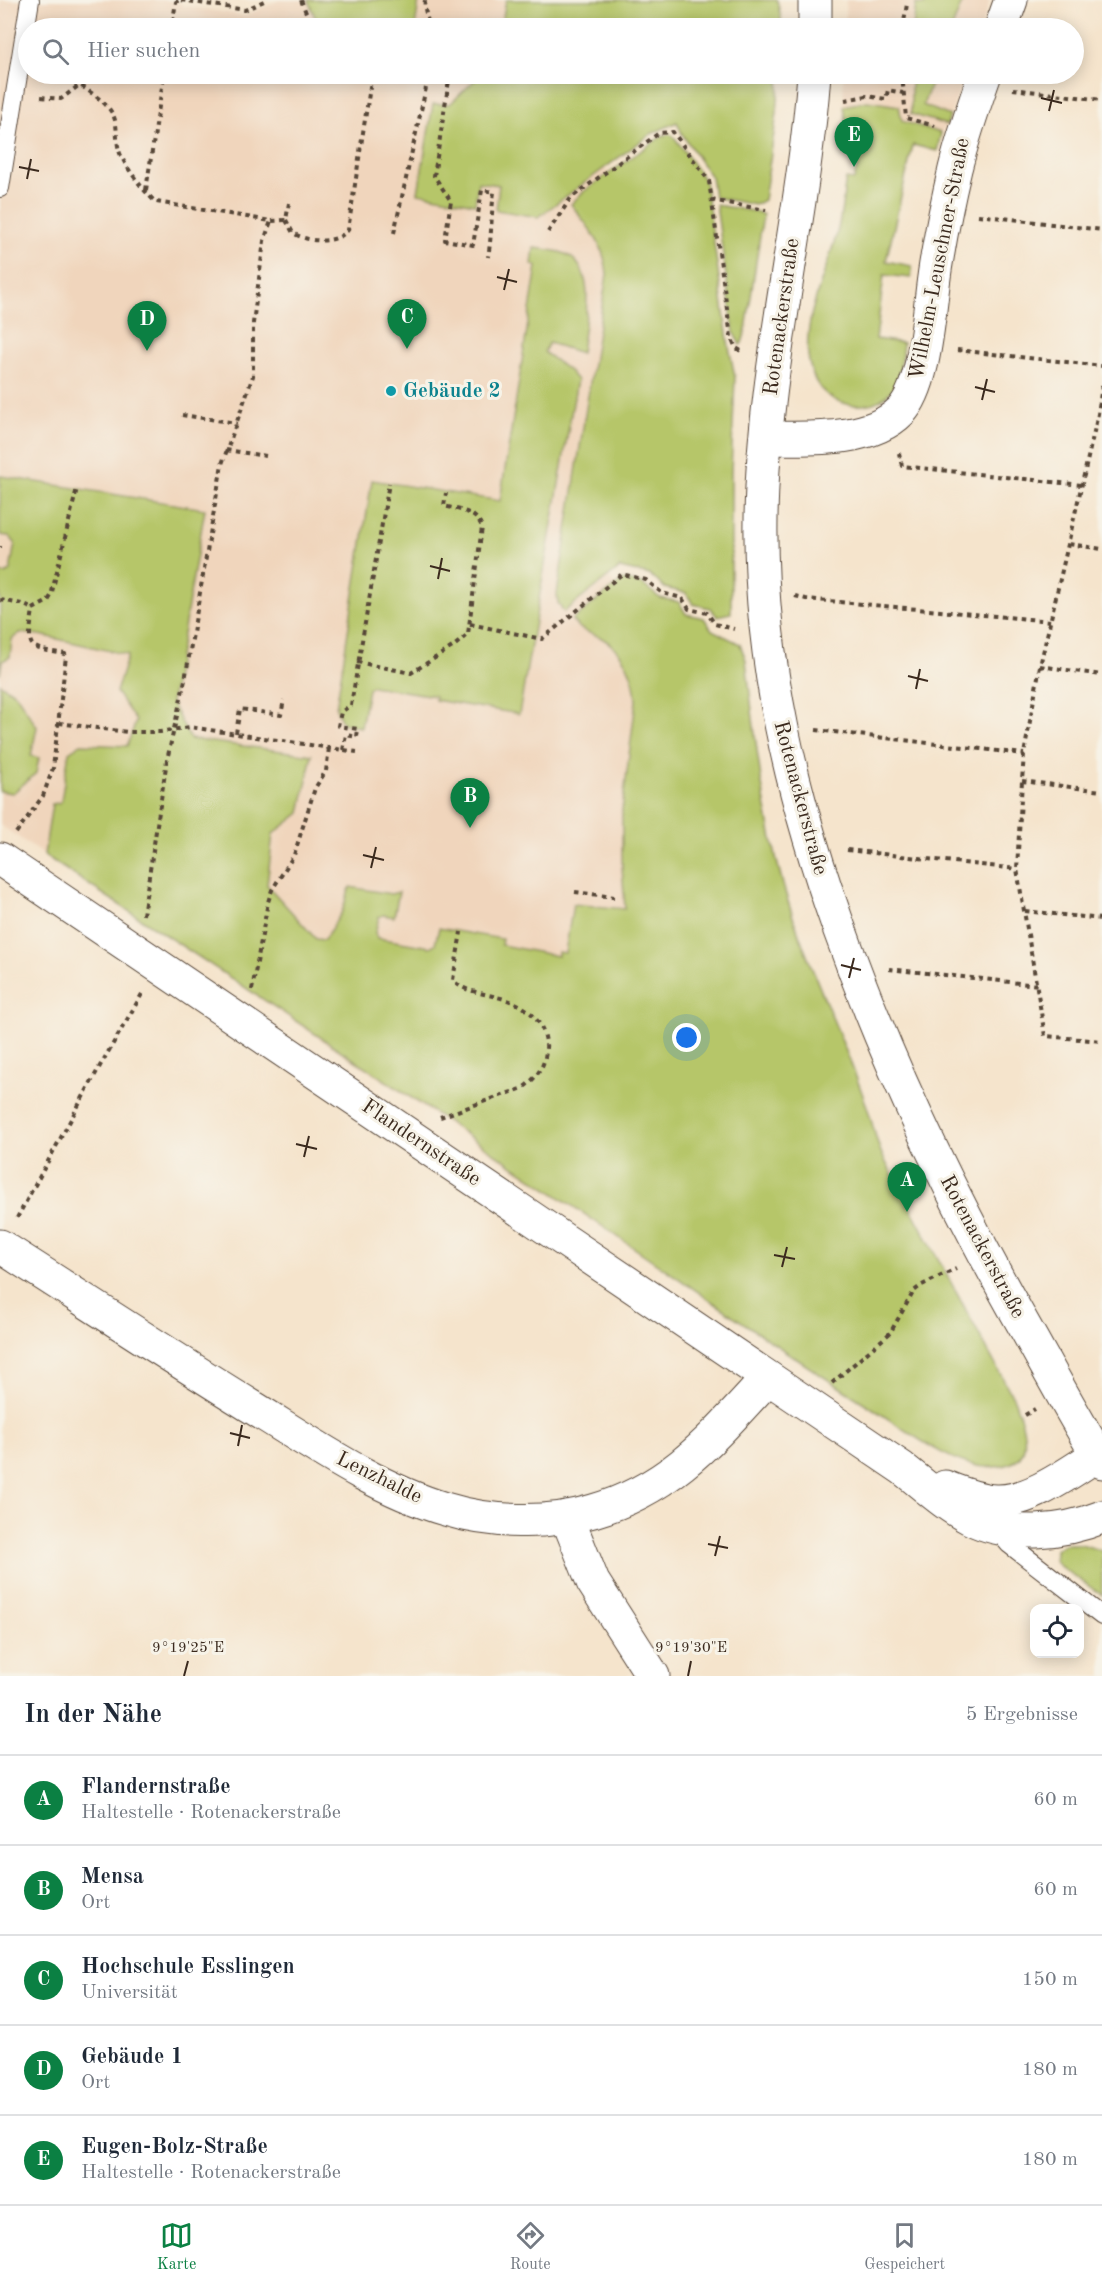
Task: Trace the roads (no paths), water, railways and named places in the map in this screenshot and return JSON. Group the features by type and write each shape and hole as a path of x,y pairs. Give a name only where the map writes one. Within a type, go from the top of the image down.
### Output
{"street":[{"path":"815,0 815,18"},
{"path":"1005,18 1011,0"},
{"name":"Rotenackerstraße","path":"813,84 766,438 761,518 766,629 774,695 797,800 818,871 857,979 896,1075 984,1254 1100,1458"},
{"name":"Wilhelm-Leuschner-Straße","path":"766,438 839,436 861,432 890,420 911,398 920,368 937,257 956,168 992,84"},
{"name":"Flandernstraße","path":"6,848 138,950 806,1406 902,1468 954,1509 972,1519 994,1526 1022,1530 1075,1526 1102,1517"},
{"name":"Lenzhalde","path":"1,1247 84,1302 310,1443 404,1493 446,1509 479,1516 535,1520 567,1517 619,1502 678,1469 701,1450 768,1378"},
{"name":"Flandernstraße","path":"902,1468 975,1498 1007,1500 1049,1484 1100,1458"},
{"path":"567,1517 593,1582 653,1676"}],"lane":[{"path":"27,18 30,0"},
{"path":"0,188 18,74"},
{"path":"994,1526 1009,1544 1102,1616"}],"place":[{"name":"Eugen-Bolz-Straße","path":"854,167"},
{"name":"Hochschule Esslingen","path":"407,349"},
{"name":"Gebäude 1","path":"147,351"},
{"name":"Gebäude 2","path":"391,391"},
{"name":"Mensa","path":"470,828"},
{"name":"Flandernstraße","path":"907,1212"}]}
